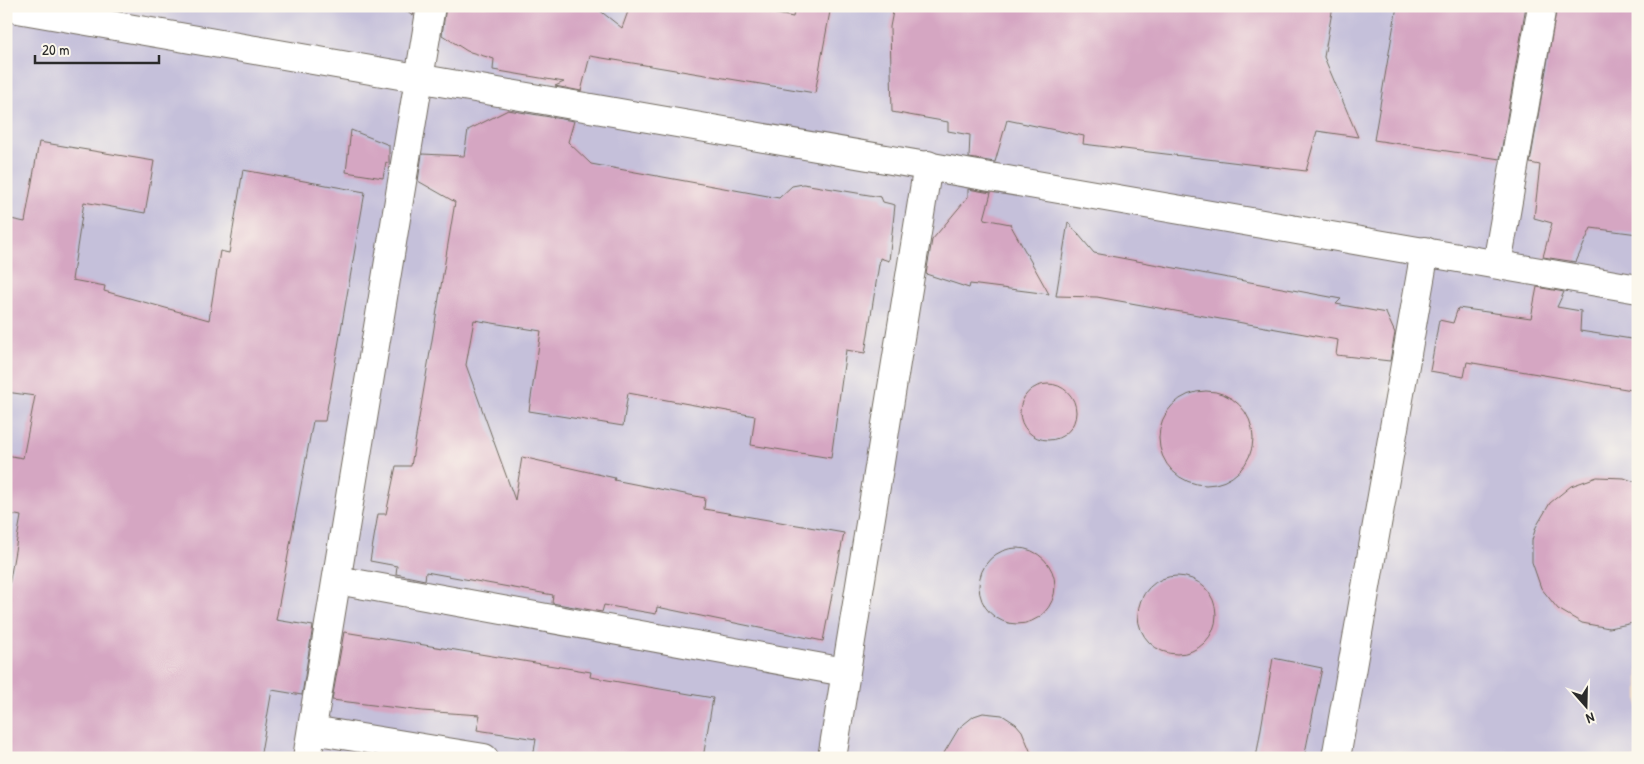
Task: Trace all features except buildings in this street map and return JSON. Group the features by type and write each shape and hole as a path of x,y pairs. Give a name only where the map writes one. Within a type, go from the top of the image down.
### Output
{"lane":[{"path":"308,758 431,6"},
{"path":"1496,264 1542,6"},
{"path":"6,7 1638,289"},
{"path":"832,758 928,166"},
{"path":"1336,758 1425,251"},
{"path":"337,580 845,672"},
{"path":"312,730 484,758"}],"shaded area":[{"path":"6,6 1638,6 1638,758 6,758"}]}
